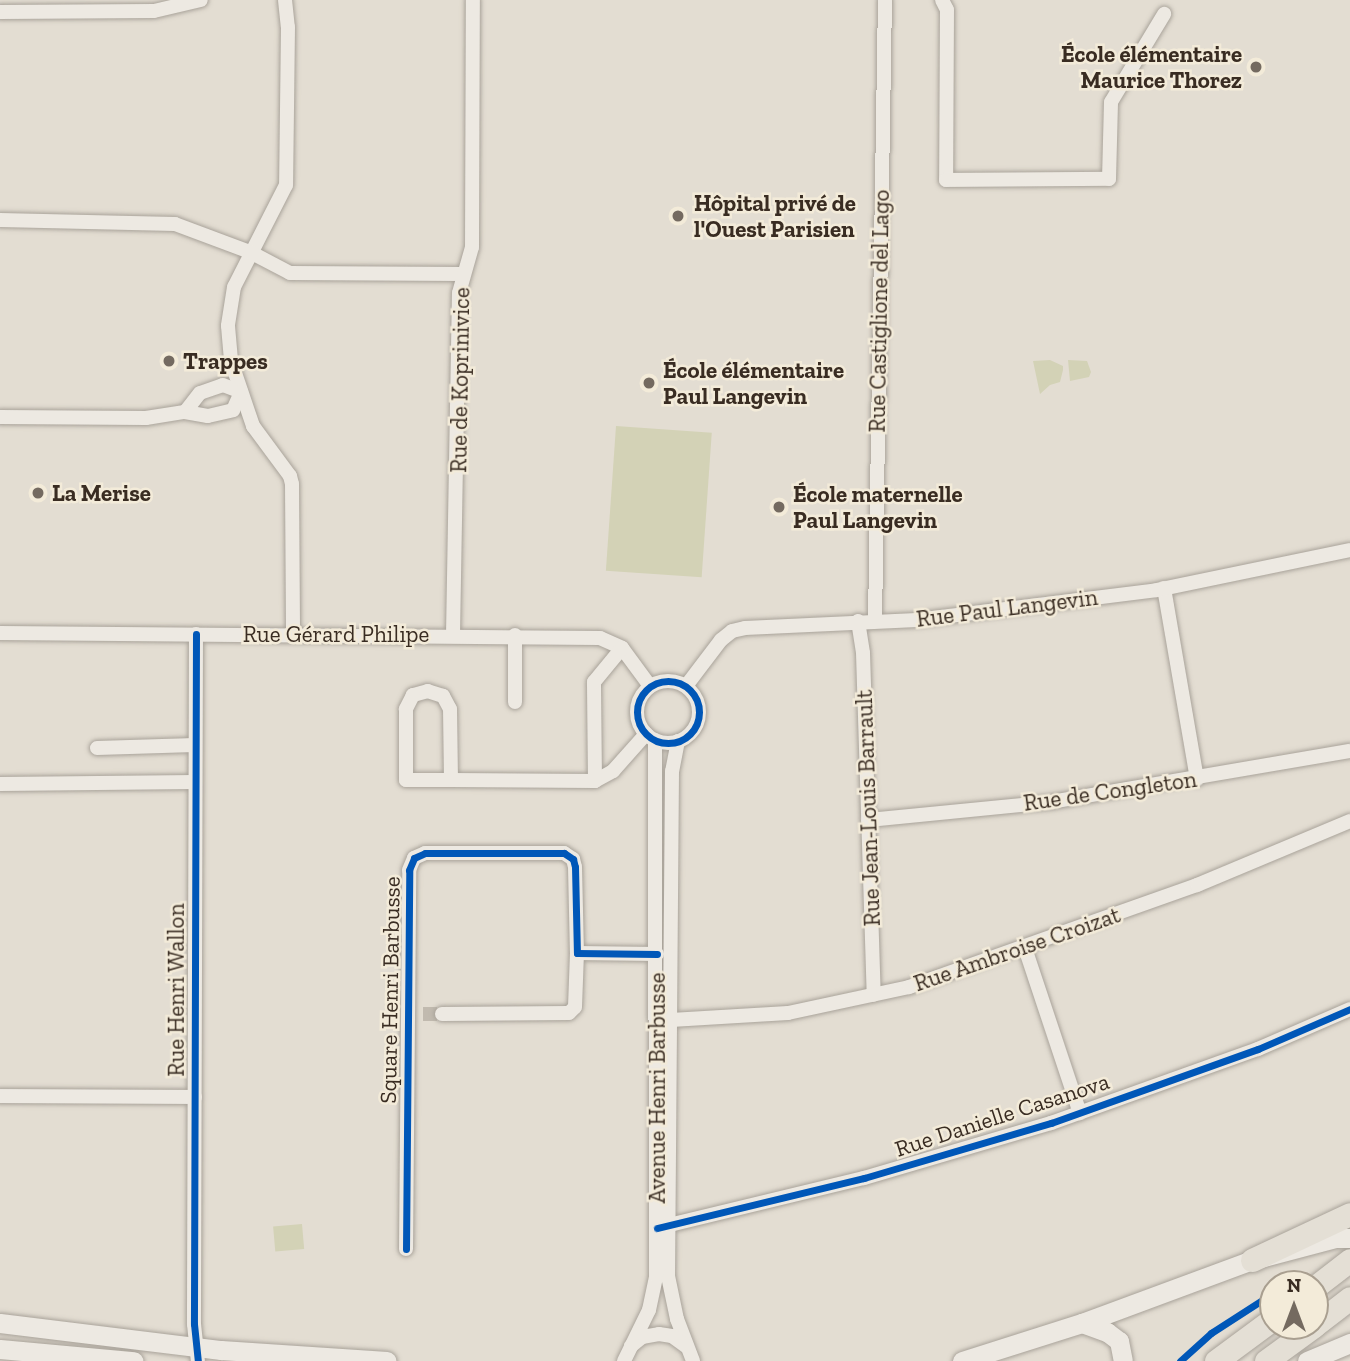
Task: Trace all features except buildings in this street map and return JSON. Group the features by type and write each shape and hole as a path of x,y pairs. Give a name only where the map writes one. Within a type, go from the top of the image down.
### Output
{"main road":[{"path":"1252,1260 1350,1214"},
{"path":"1329,1276 1350,1260"},
{"path":"1329,1314 1350,1298"},
{"path":"1216,1361 1259,1329"},
{"path":"1266,1361 1294,1340"}],"street":[{"path":"0,12 154,11 201,0"},
{"path":"285,0 288,26 286,185 234,287 228,326 231,361 253,426 290,476 292,484 293,633"},
{"name":"Rue de Koprinivice","path":"453,635 459,293 472,247 473,0"},
{"name":"Rue Castiglione del Lago","path":"875,621 885,0"},
{"path":"942,0 947,10 946,180 1110,179 1111,102 1164,14"},
{"path":"0,220 175,224 250,252 290,273 463,274"},
{"path":"185,412 200,393 223,385 241,392"},
{"path":"0,418 146,418 185,412 208,416 233,410 241,392"},
{"name":"Rue Paul Langevin","path":"686,686 721,640 732,631 858,621 917,620 1164,588 1350,550"},
{"path":"1164,588 1197,779"},
{"name":"Rue Jean-Louis Barrault","path":"858,621 863,653 874,995"},
{"name":"Rue Gérard Philipe","path":"0,633 515,635 600,638 622,648"},
{"name":"Rue Henri Wallon","path":"196,634 197,1354"},
{"path":"515,635 516,702"},
{"path":"595,781 593,682 622,648 650,686"},
{"path":"661,681 675,681 686,686 694,694 699,708 697,723 689,735 678,741 651,737 639,725 637,708 641,696 650,686 661,681"},
{"path":"451,780 450,709 443,696 428,691 413,695 406,709 406,780 595,781 613,771 651,737"},
{"name":"Avenue Henri Barbusse","path":"651,737 663,1227 668,1276 686,1346 693,1361"},
{"name":"Avenue Henri Barbusse","path":"627,1354 651,1299 663,1227 671,1020 672,764 678,741"},
{"path":"97,748 195,745"},
{"name":"Rue de Congleton","path":"868,820 1051,802 1350,751"},
{"path":"594,754 613,771"},
{"path":"0,784 195,782"},
{"name":"Rue Ambroise Croizat","path":"671,1020 788,1013 874,995 1025,948 1197,885 1350,821"},
{"name":"Square Henri Barbusse","path":"406,1248 409,870 414,858 425,853 564,853 573,859 577,953 575,1007 569,1013 442,1014"},
{"path":"1025,948 1080,1113"},
{"path":"577,953 657,954"},
{"name":"Rue Danielle Casanova","path":"663,1227 864,1178 1080,1113 1258,1049 1350,1009"},
{"name":"Square Henri Barbusse","path":"408,1014 423,1014"},
{"path":"0,1096 195,1097"},
{"path":"966,1361 1082,1323 1252,1260 1335,1238 1350,1238"},
{"path":"0,1323 197,1354 387,1361"},
{"path":"1082,1323 1107,1332 1119,1341 1123,1361"},
{"name":"Avenue Henri Barbusse","path":"627,1354 642,1337 659,1334 672,1336 686,1346"},
{"path":"1315,1359 1350,1343"},
{"path":"0,1349 133,1361"}],"green space":[{"path":"1050,360 1063,366 1060,382 1050,385 1040,394 1033,361"},
{"path":"1068,360 1087,361 1091,372 1089,377 1070,381"},
{"path":"616,426 712,433 702,577 606,571"},
{"path":"302,1224 304,1249 275,1251 273,1227"}],"tunnel":[{"path":"423,1014 442,1014"}],"cycle path":[{"path":"196,634 194,1324 198,1361"},
{"path":"668,681 690,690 699,712 690,734 668,743 646,734 637,712 646,690 668,681"},
{"path":"406,1249 409,870 414,858 425,853 564,853 573,859 575,867 577,953 657,954"},
{"path":"657,1228 864,1178 1051,1123 1258,1049 1350,1009"},
{"path":"1180,1361 1211,1333 1259,1302"}],"place":[{"name":"École élémentaire Maurice Thorez","path":"1256,67"},
{"name":"Hôpital privé de l'Ouest Parisien","path":"678,216"},
{"name":"Trappes","path":"169,361"},
{"name":"École élémentaire Paul Langevin","path":"649,383"},
{"name":"La Merise","path":"38,493"},
{"name":"École maternelle Paul Langevin","path":"779,507"}]}
